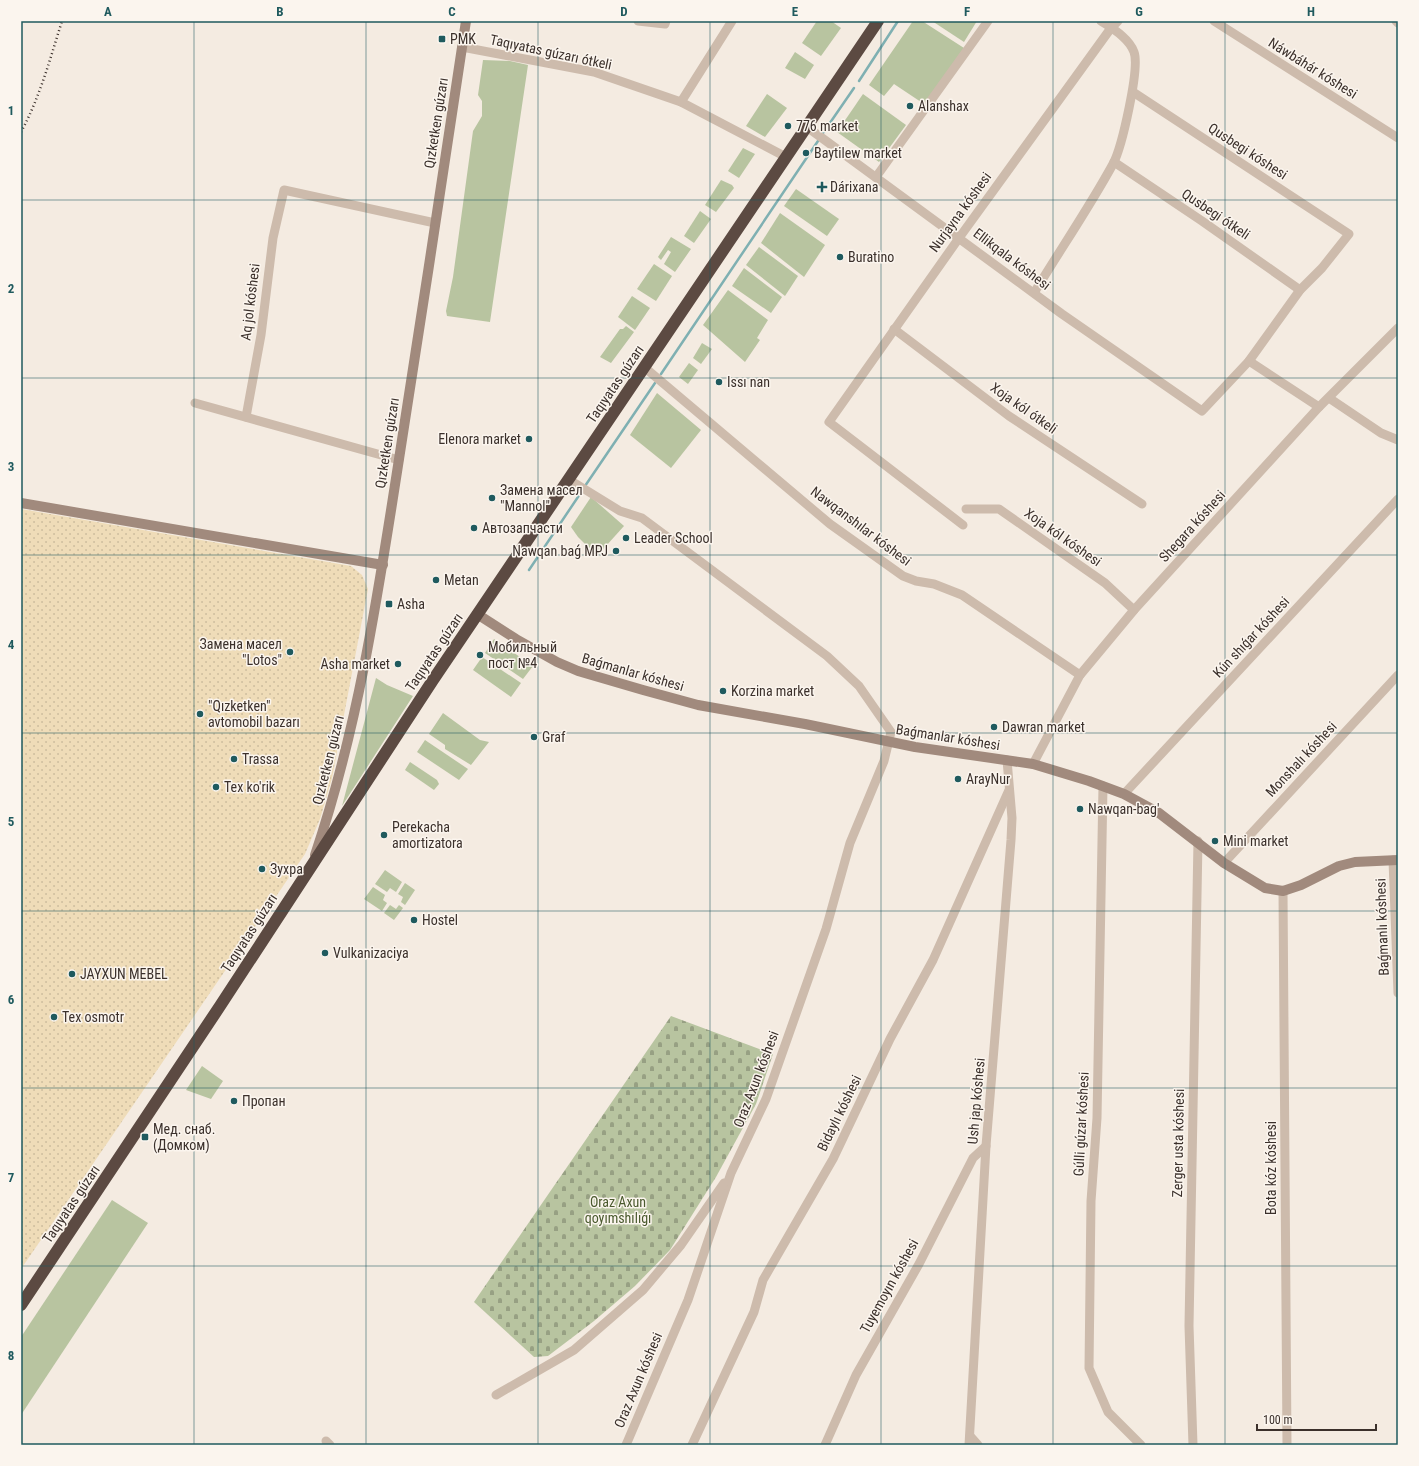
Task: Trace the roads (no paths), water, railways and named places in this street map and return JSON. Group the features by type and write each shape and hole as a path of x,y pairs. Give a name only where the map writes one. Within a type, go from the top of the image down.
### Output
{"highway":[{"name":"Taqıyatas gúzarı","path":"21,1305 477,614 878,21"}],"street":[{"name":"Qızketken gúzarı","path":"312,864 328,817 352,730 383,565 466,21"},
{"path":"638,21 666,22"},
{"path":"681,102 732,21"},
{"path":"876,177 988,21"},
{"path":"1034,293 1114,162 1133,92 1136,66 1134,53 1130,44 1101,21"},
{"name":"Nurjayna kóshesi","path":"963,524 829,422 959,238 1111,28 1118,21"},
{"name":"Náwbáhár kóshesi","path":"1214,21 1398,138"},
{"name":"Taqıyatas gúzarı ótkeli","path":"462,47 594,72 681,102 786,157"},
{"name":"Qusbegi kóshesi","path":"1133,92 1349,234 1322,268 1300,290"},
{"name":"Ellikqala kóshesi","path":"807,127 1034,293 1202,411 1249,361"},
{"name":"Qusbegi ótkeli","path":"1114,162 1202,221 1300,290"},
{"name":"Aq jol kóshesi","path":"246,417 261,335 273,238 284,190 435,223"},
{"path":"1300,290 1249,361 1319,407"},
{"name":"Shegara kóshesi","path":"1033,764 1080,675 1134,610 1319,407 1398,328"},
{"name":"Xoja kól ótkeli","path":"894,329 1009,416 1142,504"},
{"name":"Nawqanshılar kóshesi","path":"644,367 830,524 903,576 916,581 934,584 962,595 1080,675"},
{"path":"1329,398 1381,434 1398,440"},
{"path":"195,403 399,460"},
{"path":"568,479 620,511 642,518 827,656 859,686 891,732 888,741"},
{"name":"Kún shıǵar kóshesi","path":"1124,794 1398,499"},
{"path":"21,503 383,565"},
{"name":"Xoja kól kóshesi","path":"966,509 999,509 1105,583 1134,610"},
{"name":"Baǵmanlar kóshesi","path":"477,614 516,639 557,662 598,678 698,705 944,752 1033,764 1103,786 1124,794 1159,813 1224,863 1265,888 1283,891"},
{"name":"Monshalı kóshesi","path":"1224,863 1398,675"},
{"name":"Oraz Axun kóshesi","path":"626,1445 688,1300 731,1173 766,1099 826,929 850,843 884,761 888,741"},
{"name":"Ush jap kóshesi","path":"969,1440 986,1146 1011,840 1012,818 1006,760"},
{"name":"Gúlli gúzar kóshesi","path":"1103,786 1098,1110 1092,1201 1089,1368 1108,1412 1141,1445"},
{"name":"Bidaylı kóshesi","path":"692,1445 754,1312 763,1280 833,1159 890,1039 933,960 1009,790"},
{"name":"Zerger usta kóshesi","path":"1193,1445 1189,1326 1198,842"},
{"path":"1283,891 1301,885 1340,866 1355,862 1396,860"},
{"name":"Baǵmanlı kóshesi","path":"1396,860 1398,993"},
{"name":"Bota kóz kóshesi","path":"1283,891 1287,1445"},
{"name":"Tuyemoyın kóshesi","path":"825,1445 856,1375 919,1264 973,1158 986,1146"},
{"path":"496,1395 574,1350 643,1290 681,1245 731,1173"},
{"path":"969,1440 978,1445"}],"waterway":[{"path":"859,81 898,21"},
{"path":"823,133 854,88"},
{"path":"661,374 818,141"},
{"path":"585,486 655,383"},
{"path":"529,570 582,491"}],"railway":[{"path":"21,132 39,92 62,21"}],"place":[{"name":"PMK","path":"442,39"},
{"name":"Alanshax","path":"910,106"},
{"name":"776 market","path":"788,126"},
{"name":"Baytilew market","path":"806,153"},
{"name":"Dárixana","path":"822,187"},
{"name":"Buratino","path":"840,257"},
{"name":"Issı nan","path":"719,382"},
{"name":"Elenora market","path":"529,439"},
{"name":"Замена масел \"Mannol\"","path":"492,498"},
{"name":"Автозапчасти","path":"474,528"},
{"name":"Leader School","path":"626,538"},
{"name":"Nawqan baǵ MPJ","path":"616,551"},
{"name":"Metan","path":"436,580"},
{"name":"Asha","path":"389,604"},
{"name":"Замена масел \"Lotos\"","path":"290,652"},
{"name":"Мобильный пост №4","path":"480,655"},
{"name":"Asha market","path":"398,664"},
{"name":"Korzina market","path":"723,691"},
{"name":"\"Qızketken\" avtomobil bazarı","path":"200,714"},
{"name":"Dawran market","path":"994,727"},
{"name":"Graf","path":"534,737"},
{"name":"Trassa","path":"234,759"},
{"name":"ArayNur","path":"958,779"},
{"name":"Tex ko'rik","path":"216,787"},
{"name":"Nawqan-bag'","path":"1080,809"},
{"name":"Perekacha amortizatora","path":"384,835"},
{"name":"Mini market","path":"1215,841"},
{"name":"Зухра","path":"262,869"},
{"name":"Hostel","path":"414,920"},
{"name":"Vulkanizaciya","path":"325,953"},
{"name":"JAYXUN MEBEL","path":"72,974"},
{"name":"Tex osmotr","path":"54,1017"},
{"name":"Пропан","path":"234,1101"},
{"name":"Мед. снаб. (Домком)","path":"145,1137"}],"park label":[{"name":"Oraz Axun qoyımshılıǵı","path":"618,1210"}]}
